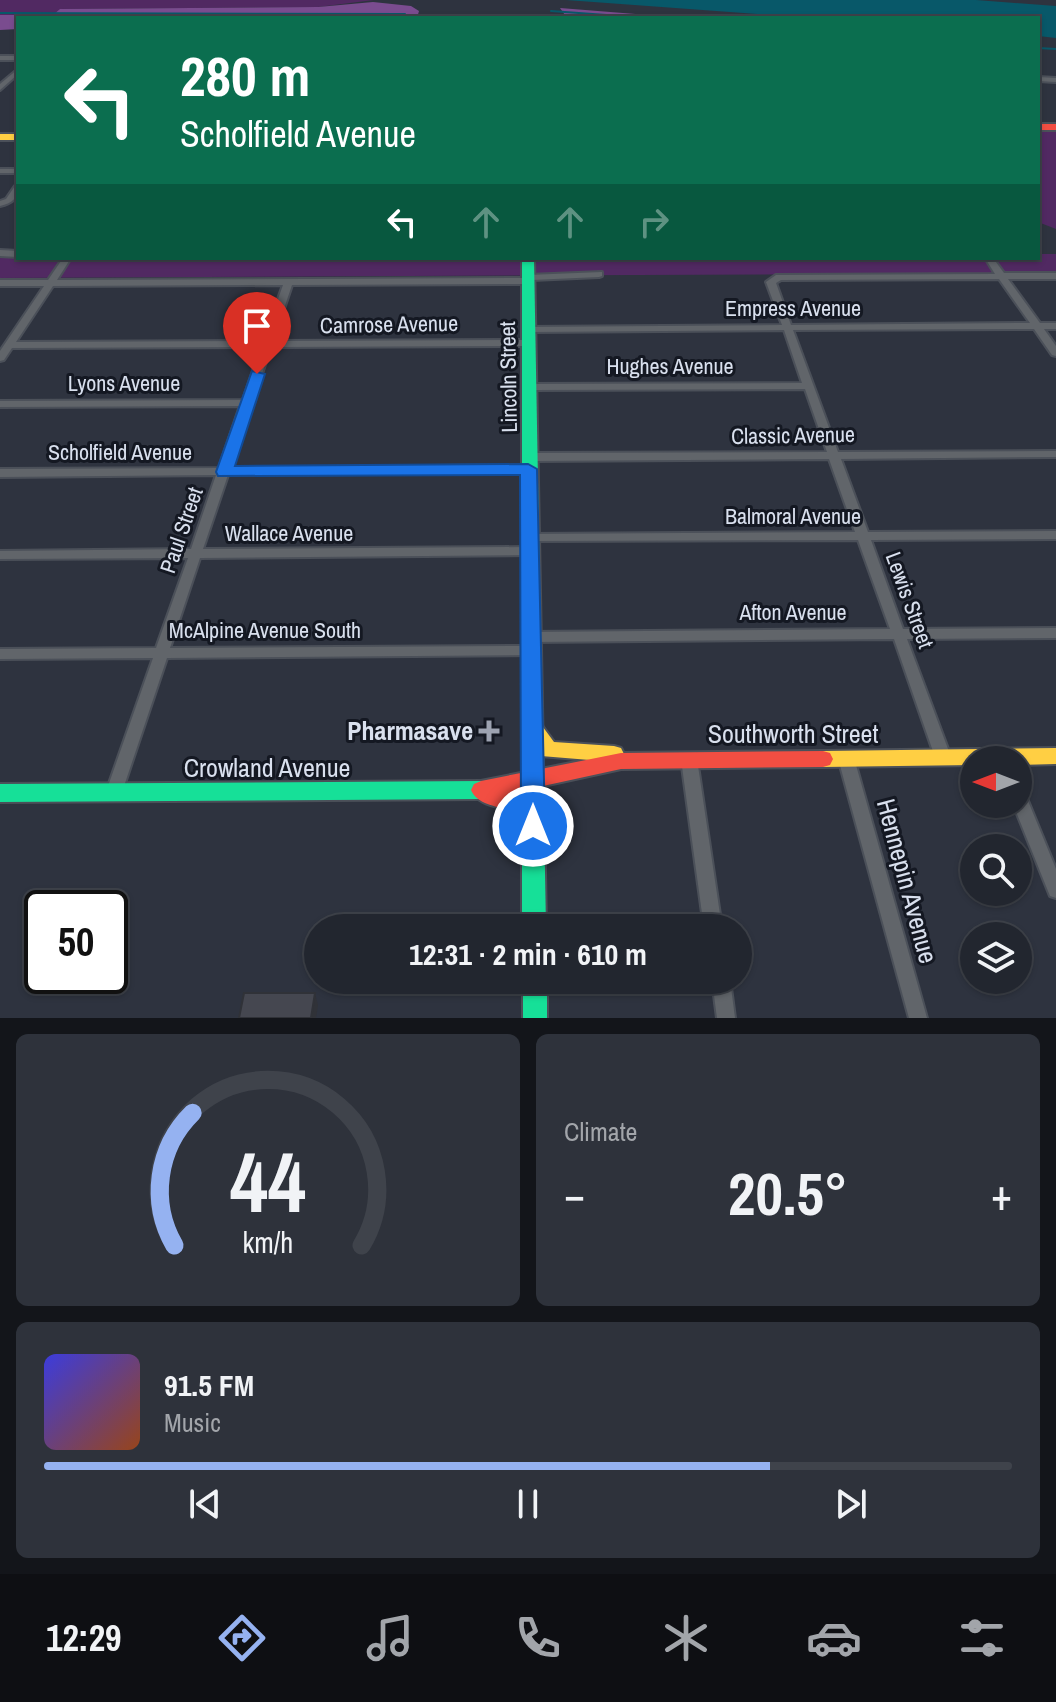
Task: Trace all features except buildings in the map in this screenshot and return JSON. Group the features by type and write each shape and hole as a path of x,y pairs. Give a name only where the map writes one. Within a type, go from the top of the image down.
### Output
{"main road":[{"name":"Lincoln Street","path":"528,260 534,914"},
{"path":"532,726 541,745 548,750 659,759"},
{"name":"Southworth Street","path":"1032,757 1056,756"},
{"name":"Southworth Street","path":"533,783 601,762 960,757"},
{"name":"Crowland Avenue","path":"0,793 491,790 533,783"},
{"path":"437,791 488,796 516,803 526,815 533,847"},
{"path":"535,994 535,1018"}],"street":[{"path":"0,88 16,73"},
{"path":"0,204 9,201 16,191"},
{"path":"0,358 66,260"},
{"path":"990,260 1056,353"},
{"path":"0,283 528,280 599,274"},
{"path":"1002,276 1056,276"},
{"name":"Lewis Street","path":"943,757 771,282 774,279 1002,276"},
{"name":"Paul Street","path":"114,792 288,282"},
{"name":"Empress Avenue","path":"530,336 787,328 1056,326"},
{"name":"Camrose Avenue","path":"9,345 267,346 530,336"},
{"name":"Hughes Avenue","path":"531,387 809,386"},
{"name":"Lyons Avenue","path":"0,404 247,403"},
{"name":"Classic Avenue","path":"529,463 833,454 1056,454"},
{"name":"Scholfield Avenue","path":"0,473 224,472 529,463"},
{"name":"Balmoral Avenue","path":"530,545 863,536 1056,535"},
{"name":"Wallace Avenue","path":"0,555 195,554 530,545"},
{"name":"Afton Avenue","path":"530,644 898,633 1056,633"},
{"name":"McAlpine Avenue South","path":"0,654 530,644"},
{"name":"Hennepin Avenue","path":"846,758 918,1018"},
{"path":"689,759 711,914"},
{"path":"1027,818 1056,890"},
{"path":"723,994 726,1018"}],"shaded area":[{"path":"0,0 374,0 318,7 61,9 54,15 0,15"},
{"path":"373,2 411,6 419,11 418,16 16,16 16,29 0,30 0,15 53,15 60,9 318,7"},
{"path":"560,8 661,16 566,16"},
{"path":"1040,129 1056,129 1056,229 1040,223"},
{"path":"1040,254 1056,254 1056,273 0,278 0,258 1040,260"}],"water":[{"path":"566,0 976,0 1056,6 1056,38 1040,36 1040,16 783,16"}],"waterway":[{"path":"551,11 620,16"},
{"path":"0,13 405,14"},
{"path":"1040,48 1056,49"}],"traffic: fast":[{"path":"528,260 534,914"},
{"path":"0,793 481,790"},
{"path":"535,994 535,1018"}],"traffic: slow":[{"path":"0,137 16,137"},
{"path":"533,729 548,750 614,754"},
{"path":"823,759 1056,756"}],"traffic: jam":[{"path":"1040,127 1056,127"},
{"path":"481,790 621,761 823,759"},
{"path":"490,796 516,803 530,828"}],"place":[{"name":"Pharmasave","path":"489,731"}],"route":[{"path":"257,374 224,472 528,469 533,826"}]}
